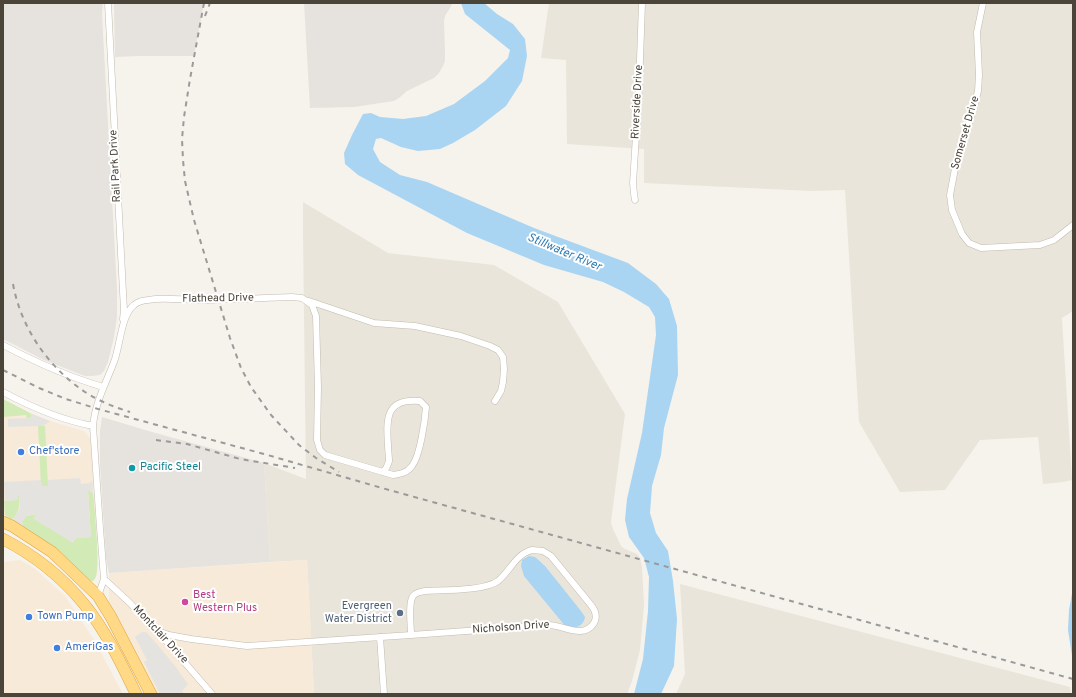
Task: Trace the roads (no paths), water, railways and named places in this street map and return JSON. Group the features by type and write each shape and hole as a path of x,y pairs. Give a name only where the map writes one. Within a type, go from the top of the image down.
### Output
{"highway":[{"path":"3,522 12,526 52,552 98,596 111,617 151,694"},
{"path":"3,539 23,550 51,571 84,604 115,651 136,694"}],"street":[{"name":"Rail Park Drive","path":"108,3 124,310 122,328"},
{"name":"Riverside Drive","path":"635,200 633,183 639,88 642,3"},
{"name":"Somerset Drive","path":"983,3 977,32 979,75 978,91 957,158 950,195 952,210 962,234 969,243 981,248 1040,245 1054,240 1073,225"},
{"name":"Flathead Drive","path":"93,426 94,417 103,387 114,362 126,315 134,305 146,300 158,299 212,300 240,298 302,298 374,323 414,326 461,336 498,350 503,357 503,382 501,391 495,401"},
{"path":"302,298 312,305 316,316 318,386 317,440 320,450 325,455 392,475 403,474 412,467 417,456 426,407 420,401 411,400 400,402 392,408 388,416 386,430 389,461 383,472"},
{"path":"3,345 34,362 57,372 103,387"},
{"path":"3,392 20,401 54,415 93,426 104,579 98,596"},
{"name":"Nicholson Drive","path":"152,627 160,633 191,639 247,646 411,635 549,625 580,631 587,629 592,625 596,613 551,556 543,551 532,550 521,555 501,578 490,585 474,588 425,591 415,594 411,601 411,635"},
{"name":"Montclair Drive","path":"104,579 130,603 183,659 212,694"},
{"path":"380,637 384,694"}],"water":[{"name":"Stillwater River","path":"461,3 484,3 497,14 513,24 525,39 527,56 522,81 506,106 475,130 440,149 418,151 401,147 381,138 376,139 373,149 380,162 400,175 427,182 534,228 628,263 656,284 669,299 677,326 678,375 664,428 661,455 652,486 650,513 656,533 668,551 677,619 674,666 661,694 634,694 643,659 648,611 649,577 644,558 629,537 625,520 627,499 642,433 656,335 655,317 649,307 624,292 603,282 544,265 467,233 358,175 345,164 344,153 363,114 371,113 380,117 403,119 426,116 454,104 485,81 508,58 510,50 465,14"},
{"path":"529,556 535,557 545,566 581,611 585,617 580,625 572,628 566,627 524,576 521,566 522,560"},
{"path":"1073,588 1073,662 1068,630 1069,610"}],"railway":[{"path":"204,3 190,79 182,139 185,181 194,220 230,338 241,368 251,387 271,415 299,445 316,458 339,472"},
{"path":"205,16 210,3"},
{"path":"13,284 22,316 38,345 59,371 90,395 107,404 130,412"},
{"path":"3,370 39,388 66,399 98,409 1073,679"},
{"path":"156,440 187,444 240,459 295,468"}],"place":[{"name":"Chef'store","path":"21,452"},
{"name":"Pacific Steel","path":"132,468"},
{"name":"Best Western Plus","path":"185,602"},
{"name":"Evergreen Water District","path":"400,613"},
{"name":"Town Pump","path":"29,617"},
{"name":"AmeriGas","path":"57,648"}]}
